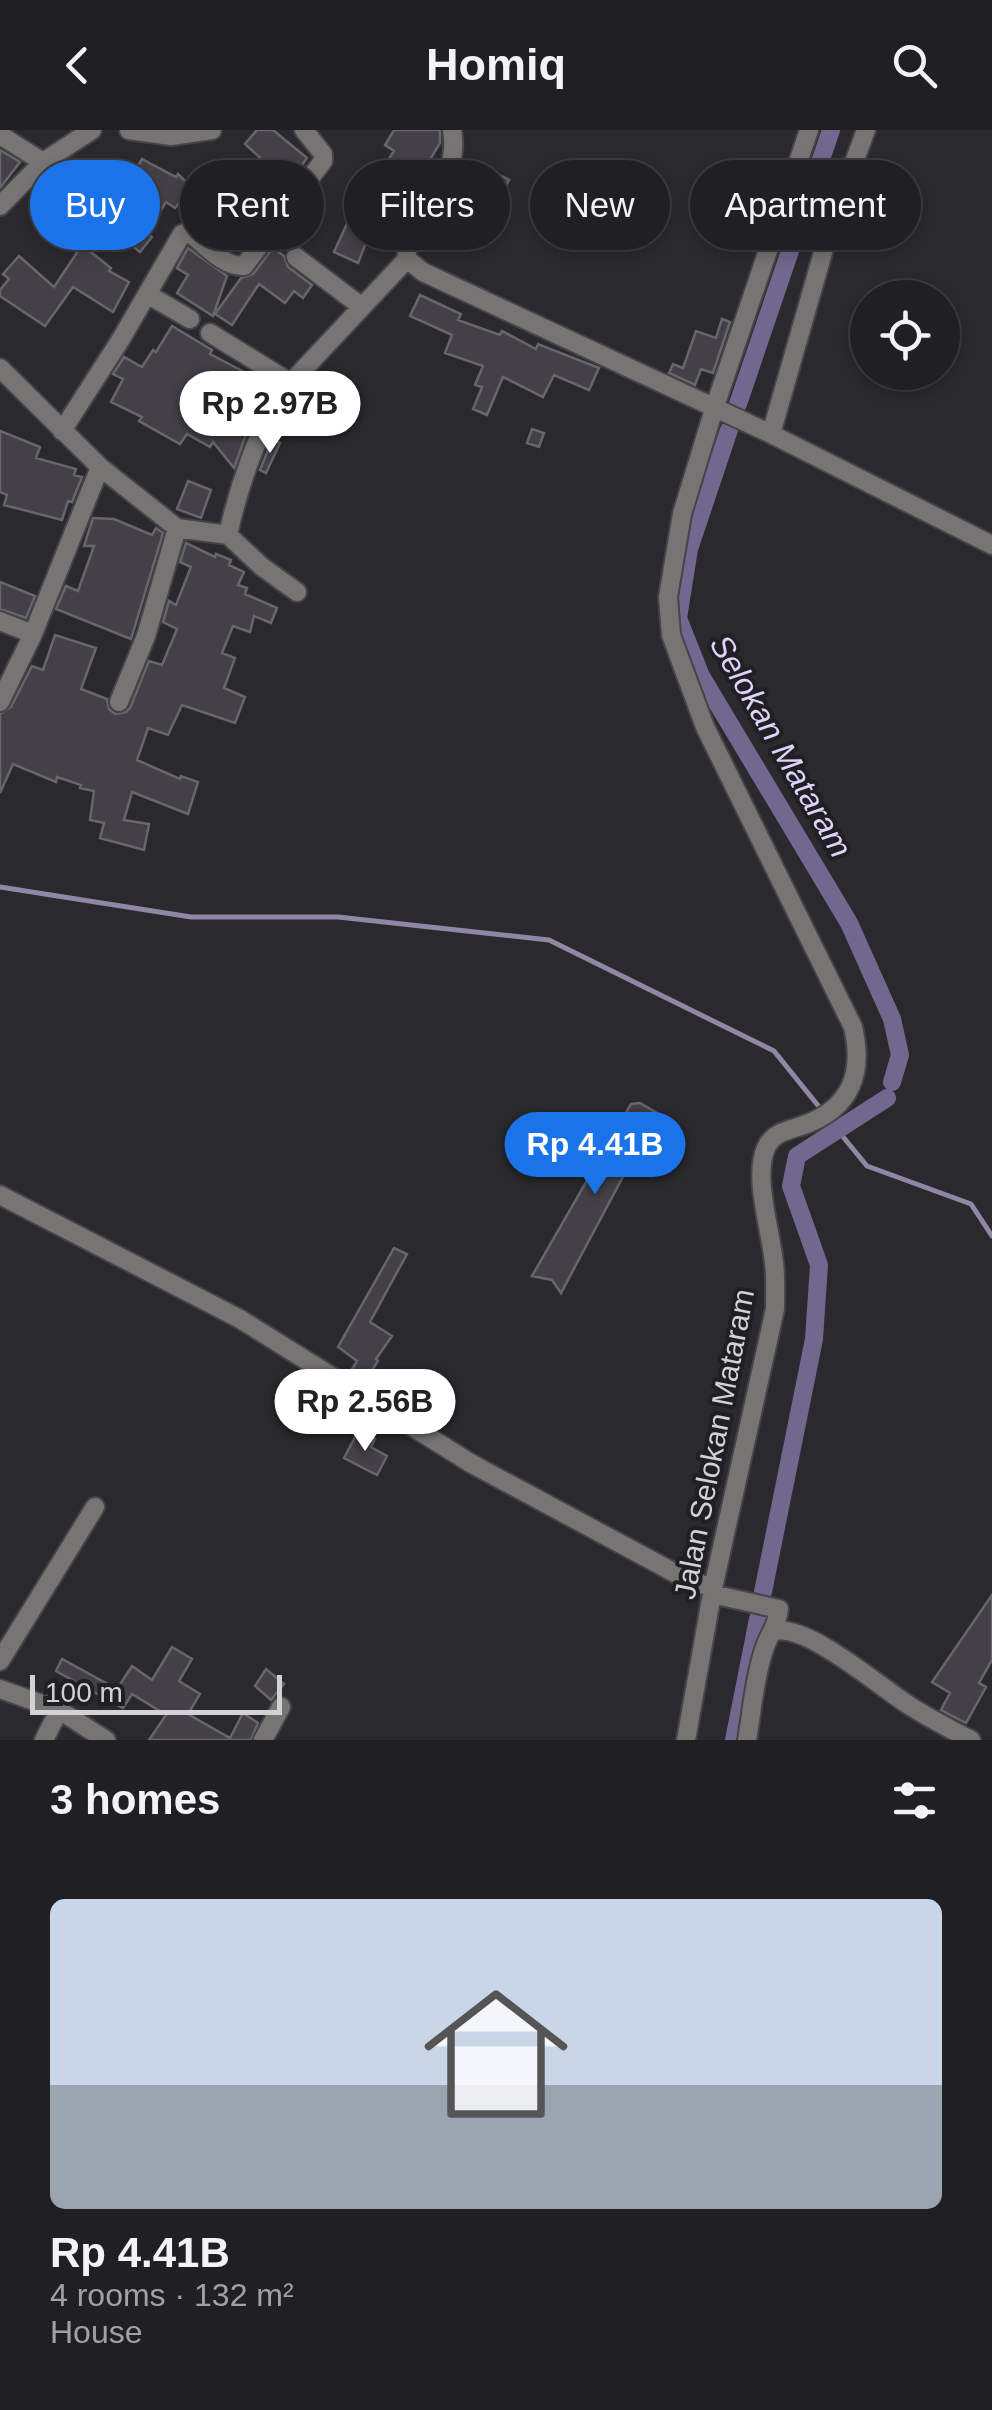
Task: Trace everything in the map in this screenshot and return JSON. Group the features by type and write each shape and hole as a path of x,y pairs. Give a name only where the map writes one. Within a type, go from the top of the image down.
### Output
{"street":[{"path":"46,160 92,130"},
{"path":"129,130 171,136 212,130"},
{"path":"62,431 178,238 185,232 227,263 244,266 323,162 324,154 304,130"},
{"path":"228,535 272,408 291,382 406,259 411,230 450,170 455,149 452,130"},
{"name":"Jalan Selokan Mataram","path":"686,1740 713,1591 775,1309 775,1266 764,1202 765,1149 779,1132 816,1120 836,1108 854,1082 858,1050 853,1027 705,727 671,634 668,596 682,514 722,412 809,130"},
{"path":"769,433 830,228 866,130"},
{"path":"0,135 40,160"},
{"path":"0,206 30,175"},
{"path":"296,257 362,307"},
{"path":"406,259 422,272 769,433 992,545"},
{"path":"147,294 190,320"},
{"path":"210,333 291,382"},
{"path":"3,379 177,528 228,535 296,592"},
{"path":"0,702 100,466"},
{"path":"120,702 146,636 177,528"},
{"path":"0,620 32,634"},
{"path":"0,1195 240,1319 472,1464 688,1580 735,1600 779,1610 776,1631"},
{"path":"0,1661 96,1507"},
{"path":"747,1740 768,1638 776,1631 789,1630 816,1642 911,1707 971,1740"},
{"path":"0,1688 59,1710 106,1740"},
{"path":"262,1740 281,1708"},
{"path":"44,1740 59,1710"}],"building":[{"path":"257,130 273,130 307,158 263,160 245,144"},
{"path":"394,130 440,130 440,143 430,160 388,160 394,151 385,145"},
{"path":"0,150 20,162 0,188"},
{"path":"160,169 180,176 180,202 175,208 166,202 160,212"},
{"path":"344,230 344,250 363,250 358,263 334,252"},
{"path":"79,250 88,250 111,268 109,271 129,282 113,312 73,287 45,326 0,296 9,279 3,274 19,256 54,287"},
{"path":"187,250 191,250 227,276 213,316 177,293 188,275 177,268"},
{"path":"271,250 276,250 284,256 288,267 312,285 303,298 294,291 285,303 259,284 232,325 215,314 241,278 253,274"},
{"path":"420,295 461,314 458,320 500,335 502,331 536,349 538,344 599,368 589,390 554,375 543,397 503,377 487,415 473,409 482,387 475,385 483,366 445,353 452,335 410,316"},
{"path":"722,319 730,322 713,373 701,369 695,385 669,373 673,364 683,368 696,331 716,338"},
{"path":"172,326 212,350 210,354 250,375 243,388 263,401 234,468 213,442 210,447 187,434 180,444 139,421 142,417 111,402 123,379 113,374 124,357 142,367"},
{"path":"532,429 544,433 539,447 527,443"},
{"path":"0,431 40,447 36,458 76,469 74,475 82,477 62,520 4,505 7,495 0,492"},
{"path":"272,440 280,443 266,473 260,470"},
{"path":"188,481 211,490 201,518 177,509"},
{"path":"93,518 114,519 152,535 156,528 163,533 131,639 56,609 66,586 78,591 94,546 84,546"},
{"path":"186,543 231,560 229,565 244,572 238,585 247,588 245,594 277,608 271,623 254,616 250,632 233,626 222,653 235,658 224,688 245,697 235,723 182,705 168,735 148,728 137,760 180,779 181,776 198,782 188,814 132,792 124,820 149,824 144,850 100,838 104,823 90,820 94,791 80,788 81,785 57,777 56,782 13,764 0,793 0,714 11,707 32,666 43,670 55,635 96,648 81,689 107,699 115,714 130,708 149,661 162,665 177,629 163,622 169,601 176,605 191,567 180,562"},
{"path":"0,582 35,596 26,618 0,609"},
{"path":"640,1103 657,1113 561,1293 552,1280 532,1276 631,1104"},
{"path":"394,1248 407,1254 370,1322 392,1336 368,1377 352,1369 357,1361 338,1347"},
{"path":"359,1430 375,1439 371,1447 387,1456 377,1475 344,1458"},
{"path":"992,1595 992,1660 979,1683 986,1687 966,1723 941,1710 950,1693 932,1682"},
{"path":"172,1647 192,1659 179,1681 200,1694 188,1714 230,1738 243,1713 258,1723 251,1740 149,1740 166,1715 132,1694 123,1708 56,1671 62,1659 117,1689 132,1666 152,1680"},
{"path":"266,1669 284,1684 271,1700 255,1686"}],"waterway":[{"name":"Selokan Mataram","path":"738,404 831,130"},
{"name":"Selokan Mataram","path":"729,430 689,549 678,618 701,676 849,923 892,1019 900,1055 892,1082"},
{"path":"0,887 191,917 338,917 549,940 774,1051 820,1108"},
{"name":"Selokan Mataram","path":"763,1592 814,1339 819,1265 791,1186 797,1156 887,1098"},
{"path":"844,1138 867,1166 971,1204 992,1236"},
{"name":"Selokan Mataram","path":"734,1740 758,1619"}]}
